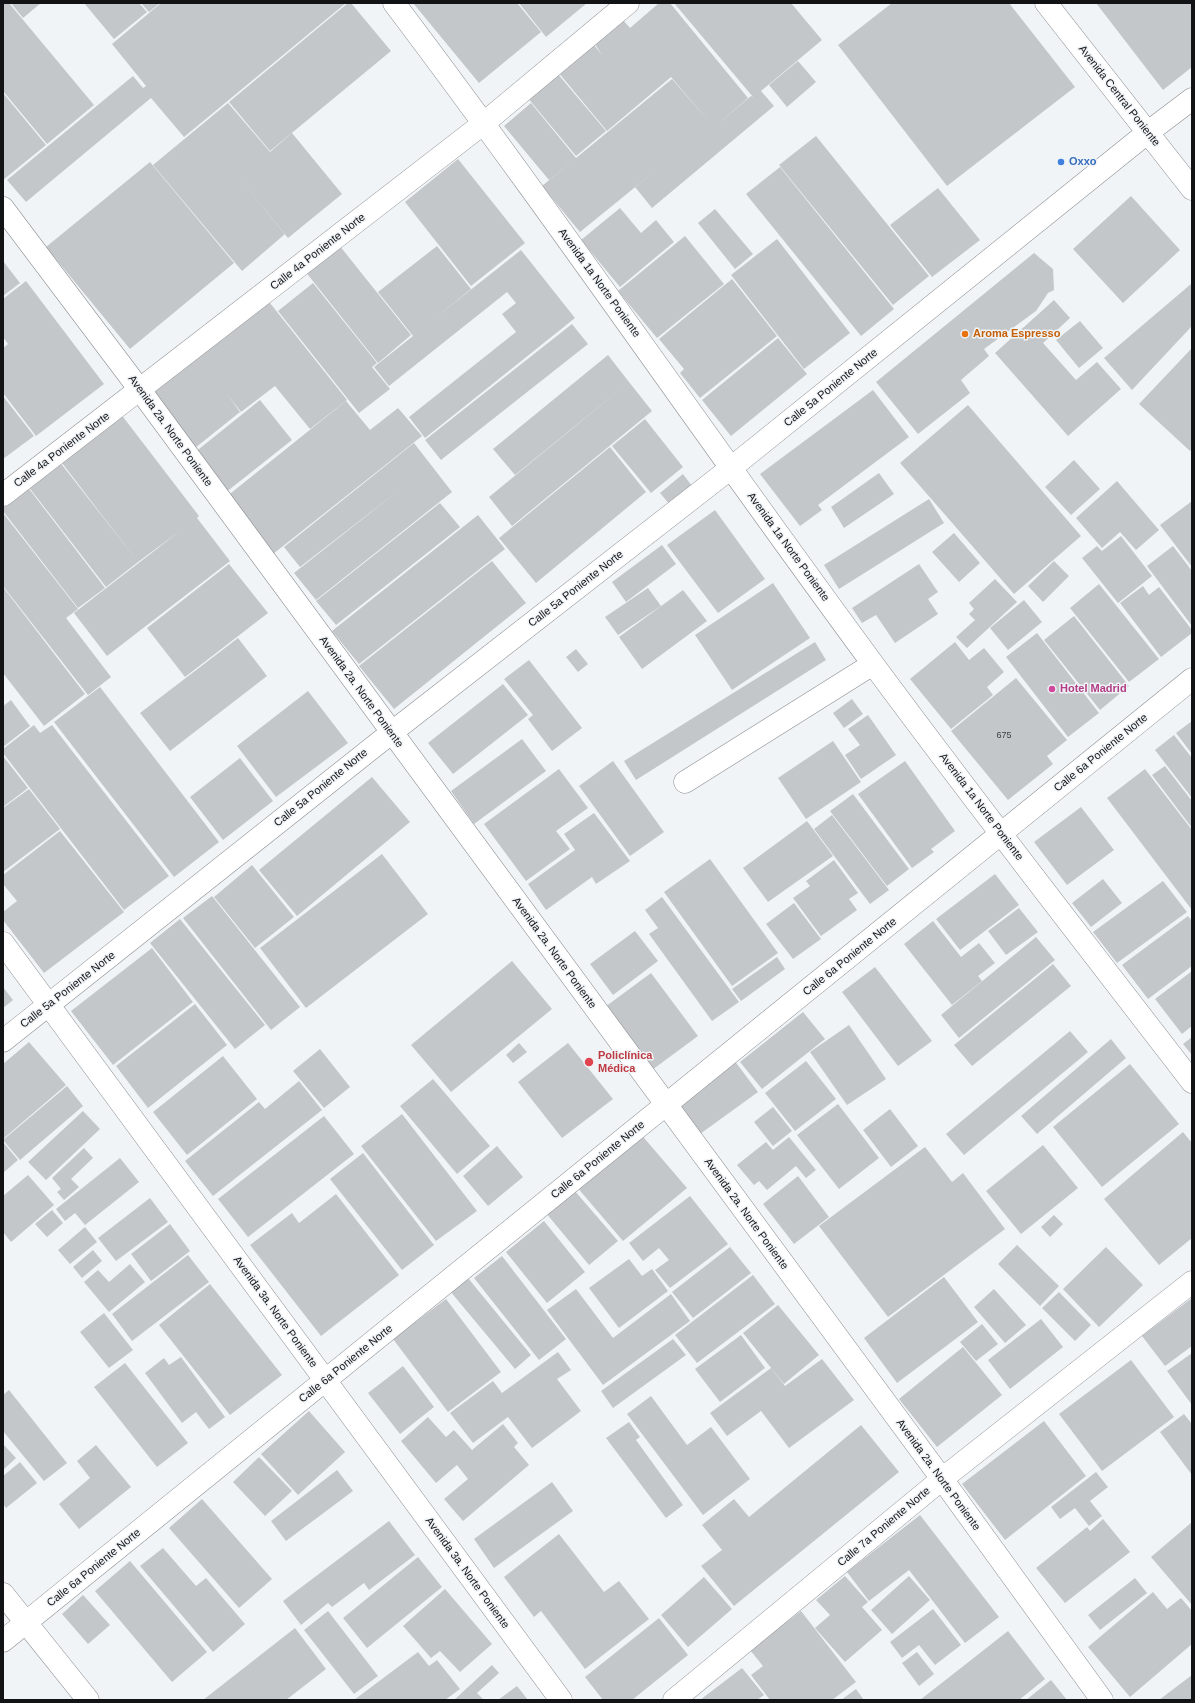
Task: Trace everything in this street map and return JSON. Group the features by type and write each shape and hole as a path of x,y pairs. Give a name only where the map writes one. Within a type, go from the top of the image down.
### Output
{"street":[{"name":"Avenida 1a Norte Poniente","path":"394,3 484,123 873,664 1001,834 1192,1082"},
{"name":"Calle 4a Poniente Norte","path":"3,494 140,390 484,123 628,3"},
{"name":"Avenida Central Poniente","path":"1046,3 1192,189"},
{"name":"Calle 5a Poniente Norte","path":"3,1041 391,733 731,468 1147,132 1192,99"},
{"name":"Avenida 2a. Norte Poniente","path":"3,208 140,390 391,733 942,1479 1102,1700"},
{"path":"685,782 873,664"},
{"name":"Calle 6a Poniente Norte","path":"3,1641 1192,679"},
{"name":"Avenida 3a. Norte Poniente","path":"3,943 560,1700"},
{"name":"Calle 7a Poniente Norte","path":"674,1700 942,1479 1192,1282"},
{"path":"3,1594 88,1700"}],"building":[{"path":"3,3 9,3 94,105 47,144 3,91"},
{"path":"11,3 41,3 23,18"},
{"path":"84,3 139,3 147,12 114,39"},
{"path":"141,3 160,3 149,12"},
{"path":"161,3 346,3 184,137 151,98 26,202 7,180 133,76 143,88 146,86 112,44"},
{"path":"348,3 351,3 391,51 270,151 229,102"},
{"path":"413,3 517,3 541,32 479,83"},
{"path":"519,3 587,3 546,37"},
{"path":"659,3 670,3 748,98 714,127 751,96 753,97 674,3 791,3 822,40 761,91 774,106 652,208 635,187 580,232 542,186 672,79 711,124 671,77 607,131 558,72 593,44 602,55 594,43 623,20 630,28"},
{"path":"892,3 1009,3 1075,87 947,186 838,45"},
{"path":"1096,3 1192,3 1192,67 1163,90"},
{"path":"798,61 816,82 787,107 769,85"},
{"path":"557,73 606,131 576,156 527,97"},
{"path":"3,93 46,145 3,180"},
{"path":"228,103 270,152 292,133 342,194 288,238 285,234 242,271 153,165"},
{"path":"531,103 576,158 549,180 504,126"},
{"path":"816,136 929,276 893,305 779,165"},
{"path":"458,159 525,243 471,286 405,202"},
{"path":"150,162 234,263 130,349 46,247"},
{"path":"780,167 894,309 861,336 746,194"},
{"path":"938,188 980,240 932,277 890,225"},
{"path":"1131,196 1180,250 1123,303 1073,249"},
{"path":"620,208 641,233 656,220 674,242 620,287 581,240"},
{"path":"715,209 753,254 735,269 698,223"},
{"path":"685,236 724,284 657,338 618,291"},
{"path":"777,239 850,333 804,369 731,275"},
{"path":"335,240 411,335 378,363 301,266"},
{"path":"437,246 471,289 435,318 521,250 575,318 425,438 409,417 516,332 502,314 516,303 507,292 389,386 374,367 413,336 378,292"},
{"path":"1034,253 1053,269 1054,290 1048,293 1036,311 984,349 989,356 961,380 970,393 918,434 876,382"},
{"path":"3,261 20,283 3,296"},
{"path":"732,279 777,336 700,398 680,373 684,369 659,339"},
{"path":"26,281 104,384 36,436 3,393 3,348 8,344 3,337 3,299"},
{"path":"313,283 377,363 372,367 390,389 359,413 278,311"},
{"path":"1191,284 1192,326 1132,390 1104,358"},
{"path":"266,298 347,400 310,429 275,386 241,412 227,394 240,412 190,452 142,391"},
{"path":"1054,300 1070,318 1043,343 1076,380 1097,362 1121,389 1068,436 995,353"},
{"path":"1080,321 1103,348 1079,368 1056,340"},
{"path":"572,324 588,344 441,460 425,440"},
{"path":"778,338 807,374 731,436 702,400"},
{"path":"1192,348 1192,448 1190,451 1139,404"},
{"path":"608,355 629,382 515,475 493,449"},
{"path":"629,382 652,411 512,526 489,497"},
{"path":"873,390 909,437 818,505 822,510 800,526 760,474"},
{"path":"3,396 34,436 3,459"},
{"path":"260,400 292,440 225,493 194,453"},
{"path":"346,401 370,430 398,408 422,436 273,554 226,497"},
{"path":"968,405 1081,536 1014,594 900,463"},
{"path":"117,409 199,516 197,518 230,561 107,656 74,613 180,531 138,562 56,455"},
{"path":"645,419 683,467 651,493 612,446"},
{"path":"414,443 452,492 316,600 294,573 398,491 300,567 284,547"},
{"path":"610,447 646,492 536,583 499,538"},
{"path":"1074,460 1100,489 1071,515 1045,487"},
{"path":"59,461 138,562 106,587 28,486"},
{"path":"879,473 894,494 844,528 831,507"},
{"path":"683,474 692,486 670,505 660,493"},
{"path":"1117,481 1159,530 1136,550 1120,532 1102,548 1076,518"},
{"path":"27,486 105,588 78,608 3,511 3,504"},
{"path":"929,499 944,523 839,589 824,565"},
{"path":"1192,501 1192,567 1160,525"},
{"path":"440,503 460,527 336,625 316,601"},
{"path":"715,510 765,579 718,613 667,545"},
{"path":"3,513 78,609 66,618 111,677 88,695 3,586"},
{"path":"478,515 505,549 359,664 332,631"},
{"path":"954,533 980,563 959,582 932,552"},
{"path":"1121,536 1152,576 1118,603 1082,558 1097,546 1102,551"},
{"path":"662,545 676,564 626,602 612,582"},
{"path":"1173,546 1192,571 1192,626 1147,566"},
{"path":"492,561 526,603 394,709 359,666"},
{"path":"1054,561 1069,576 1043,602 1028,586"},
{"path":"229,564 268,613 185,677 147,628"},
{"path":"919,564 938,592 928,599 938,614 895,643 876,615 862,623 852,608"},
{"path":"995,579 1017,602 967,648 956,637 975,620 969,614 974,609 969,603"},
{"path":"773,583 810,638 732,690 695,635"},
{"path":"1099,584 1159,659 1129,682 1070,608"},
{"path":"1143,586 1149,595 1159,587 1192,630 1192,633 1161,657 1120,603"},
{"path":"3,587 85,694 44,726 3,673"},
{"path":"648,588 661,606 618,635 605,617"},
{"path":"683,590 707,621 642,669 619,637"},
{"path":"1024,600 1042,622 1008,650 990,628"},
{"path":"1074,616 1129,686 1100,710 1044,640"},
{"path":"1037,633 1099,713 1068,737 1006,657"},
{"path":"238,638 267,676 170,751 140,713"},
{"path":"815,642 826,660 636,780 624,761"},
{"path":"955,642 969,660 984,648 1004,672 987,687 993,695 951,729 910,679"},
{"path":"576,649 588,664 578,672 566,657"},
{"path":"529,660 582,728 552,751 528,719 533,715 504,679"},
{"path":"1016,678 1067,740 1047,756 1053,764 1008,800 951,731"},
{"path":"503,684 528,715 453,774 428,743"},
{"path":"100,687 219,842 174,877 54,722"},
{"path":"308,691 348,743 276,797 237,746"},
{"path":"852,699 863,714 844,728 833,713"},
{"path":"11,700 30,726 3,747 3,706"},
{"path":"868,715 896,755 861,779 845,755 860,745 848,729"},
{"path":"1192,721 1192,754 1176,733"},
{"path":"34,725 40,733 52,725 169,876 124,910 3,753 3,749"},
{"path":"1174,735 1192,758 1192,798 1155,750"},
{"path":"522,739 546,771 474,824 451,791"},
{"path":"833,741 861,782 806,819 778,778"},
{"path":"3,756 28,788 3,807"},
{"path":"240,758 273,801 223,840 190,797"},
{"path":"613,761 664,832 630,856 579,786"},
{"path":"905,761 955,831 931,849 934,852 912,868 858,794"},
{"path":"1165,766 1192,801 1192,828 1152,775"},
{"path":"559,769 588,808 556,831 570,849 526,881 484,824"},
{"path":"1145,769 1192,830 1192,910 1107,798"},
{"path":"372,777 410,822 297,916 259,870"},
{"path":"29,789 60,829 3,872 3,808"},
{"path":"853,794 909,869 887,886 830,811"},
{"path":"1081,807 1114,850 1067,885 1034,842"},
{"path":"594,813 630,861 596,884 592,877 546,910 528,884 575,850 564,834"},
{"path":"832,815 889,890 870,904 814,829"},
{"path":"807,821 833,856 768,902 743,868"},
{"path":"60,831 124,912 44,973 3,920 3,912 17,901 3,884 3,875"},
{"path":"382,854 428,914 306,1008 260,948"},
{"path":"710,859 778,953 732,986 664,892"},
{"path":"834,860 858,893 849,899 857,910 821,936 793,898 810,886 806,881"},
{"path":"252,865 294,917 255,948 214,897"},
{"path":"995,874 1019,905 960,950 936,919"},
{"path":"1103,879 1122,903 1091,927 1072,903"},
{"path":"1163,881 1187,912 1117,963 1093,932"},
{"path":"212,896 300,1007 271,1030 183,918"},
{"path":"662,897 739,1002 712,1021 649,934 658,928 645,910"},
{"path":"794,903 821,939 793,959 766,924"},
{"path":"1019,908 1038,932 1006,955 988,931"},
{"path":"1188,916 1192,921 1192,966 1148,999 1122,965"},
{"path":"180,919 265,1025 235,1049 150,943"},
{"path":"933,921 961,957 979,943 995,963 978,976 982,981 952,1005 904,944"},
{"path":"635,931 658,961 613,995 590,964"},
{"path":"1036,937 1055,960 959,1038 941,1015"},
{"path":"152,948 193,1002 113,1065 71,1011"},
{"path":"777,957 785,969 741,1001 732,989"},
{"path":"512,961 552,1009 451,1092 411,1045"},
{"path":"1053,964 1071,986 972,1066 954,1045"},
{"path":"875,967 932,1041 898,1066 842,992"},
{"path":"1192,971 1192,1026 1182,1034 1155,999"},
{"path":"651,973 698,1036 652,1070 605,1007"},
{"path":"3,987 13,1000 3,1008"},
{"path":"195,1004 227,1045 148,1108 116,1066"},
{"path":"803,1012 825,1039 762,1089 740,1062"},
{"path":"849,1025 886,1079 847,1105 810,1052"},
{"path":"1070,1031 1088,1052 964,1155 946,1134"},
{"path":"1192,1037 1192,1055 1183,1044"},
{"path":"1111,1039 1126,1058 1037,1134 1021,1116"},
{"path":"29,1042 66,1085 3,1139 3,1064"},
{"path":"519,1043 527,1052 513,1063 506,1055"},
{"path":"568,1043 613,1099 562,1138 518,1082"},
{"path":"320,1049 350,1087 324,1108 293,1071"},
{"path":"223,1056 257,1099 187,1155 153,1112"},
{"path":"734,1060 758,1092 700,1134 677,1102"},
{"path":"806,1061 836,1099 795,1131 765,1093"},
{"path":"1130,1064 1179,1124 1102,1187 1053,1127"},
{"path":"433,1079 490,1146 457,1174 400,1106"},
{"path":"299,1081 322,1110 213,1196 185,1161 259,1102 265,1109"},
{"path":"67,1086 83,1106 20,1160 3,1140"},
{"path":"838,1104 879,1158 839,1189 797,1135"},
{"path":"773,1107 792,1131 773,1146 754,1122"},
{"path":"890,1109 918,1146 891,1167 863,1130"},
{"path":"83,1111 100,1129 46,1180 28,1162"},
{"path":"402,1114 477,1211 436,1241 361,1146"},
{"path":"324,1116 354,1154 248,1237 218,1199"},
{"path":"639,1132 687,1188 623,1241 576,1186"},
{"path":"1183,1132 1192,1143 1192,1238 1159,1265 1104,1199"},
{"path":"789,1137 816,1170 806,1178 796,1166 767,1190 759,1181 754,1185 737,1165 766,1142 773,1150"},
{"path":"3,1142 18,1160 3,1173"},
{"path":"1043,1145 1078,1188 1021,1234 986,1191"},
{"path":"497,1146 523,1177 488,1206 463,1176"},
{"path":"925,1147 952,1182 963,1173 1005,1229 888,1317 819,1226"},
{"path":"84,1148 93,1158 71,1179 79,1187 64,1200 57,1192 61,1189 52,1178"},
{"path":"363,1153 434,1245 402,1270 330,1179"},
{"path":"120,1158 139,1182 85,1225 75,1213 65,1221 56,1209"},
{"path":"28,1175 54,1205 11,1242 3,1232 3,1196"},
{"path":"798,1176 829,1217 794,1244 763,1204"},
{"path":"574,1190 618,1241 589,1265 546,1213"},
{"path":"336,1194 399,1275 321,1336 250,1245 292,1213 299,1223"},
{"path":"690,1196 728,1244 670,1288 655,1270 669,1260 659,1248 643,1261 629,1243"},
{"path":"150,1198 168,1222 116,1261 98,1238"},
{"path":"52,1210 63,1223 47,1237 35,1224"},
{"path":"1054,1215 1063,1224 1050,1237 1041,1227"},
{"path":"544,1221 585,1272 547,1303 506,1252"},
{"path":"170,1224 190,1251 151,1281 131,1254"},
{"path":"85,1227 97,1242 70,1264 58,1250"},
{"path":"1017,1245 1059,1286 1040,1306 998,1264"},
{"path":"730,1247 751,1273 693,1318 672,1292"},
{"path":"1106,1247 1143,1285 1099,1327 1063,1289"},
{"path":"93,1250 102,1261 82,1278 73,1267"},
{"path":"188,1255 209,1282 132,1341 112,1314"},
{"path":"502,1256 566,1339 539,1360 474,1278"},
{"path":"629,1259 642,1276 652,1269 668,1291 619,1328 589,1288"},
{"path":"130,1264 145,1282 109,1312 84,1282 98,1270 109,1282"},
{"path":"753,1275 775,1304 697,1363 675,1335"},
{"path":"944,1277 978,1322 897,1383 864,1338"},
{"path":"468,1278 531,1355 515,1369 450,1291"},
{"path":"210,1284 282,1375 230,1415 159,1325"},
{"path":"576,1289 613,1338 671,1294 690,1321 603,1385 547,1310"},
{"path":"994,1289 1026,1325 1005,1343 974,1307"},
{"path":"1059,1292 1091,1325 1075,1341 1042,1308"},
{"path":"1192,1298 1192,1346 1165,1366 1142,1336"},
{"path":"446,1299 501,1372 448,1412 393,1339"},
{"path":"778,1305 819,1355 784,1384 743,1333"},
{"path":"104,1313 133,1350 109,1368 80,1332"},
{"path":"1041,1319 1063,1347 1010,1389 988,1360"},
{"path":"982,1324 998,1344 976,1361 960,1342"},
{"path":"741,1335 765,1368 720,1402 695,1369"},
{"path":"673,1339 686,1355 613,1408 601,1391"},
{"path":"963,1347 1002,1395 937,1447 899,1399"},
{"path":"558,1352 571,1370 557,1379 581,1411 532,1448 508,1417 473,1443 450,1413 493,1381 502,1393"},
{"path":"1192,1353 1192,1405 1167,1371"},
{"path":"181,1357 225,1417 209,1429 196,1412 182,1423 145,1373 164,1358 169,1365"},
{"path":"822,1359 854,1400 789,1448 761,1411 727,1436 710,1413 771,1368 785,1386"},
{"path":"1131,1360 1174,1417 1102,1471 1059,1414"},
{"path":"125,1363 188,1443 157,1467 94,1387"},
{"path":"403,1366 434,1407 400,1434 368,1393"},
{"path":"9,1390 67,1463 44,1481 3,1431 3,1395"},
{"path":"651,1396 687,1445 711,1427 750,1479 703,1515 627,1414"},
{"path":"309,1411 345,1452 298,1495 261,1454"},
{"path":"1184,1414 1192,1424 1192,1475 1160,1432"},
{"path":"428,1417 446,1437 454,1430 472,1450 503,1424 518,1443 514,1447 529,1465 463,1521 444,1499 468,1479 457,1465 436,1483 401,1441"},
{"path":"1044,1421 1086,1476 1005,1540 962,1484"},
{"path":"629,1422 640,1437 636,1440 683,1505 666,1518 606,1438"},
{"path":"861,1425 899,1472 734,1606 701,1566 722,1550 702,1525 734,1499 749,1517"},
{"path":"3,1444 16,1458 3,1470"},
{"path":"96,1445 131,1487 79,1529 59,1504 90,1478 77,1461"},
{"path":"259,1457 292,1491 265,1516 233,1482"},
{"path":"20,1462 37,1483 6,1508 3,1504 3,1476"},
{"path":"337,1470 353,1491 286,1541 271,1521"},
{"path":"1096,1472 1108,1487 1090,1501 1102,1516 1089,1526 1075,1508 1060,1519 1051,1507"},
{"path":"552,1482 573,1511 494,1568 474,1539"},
{"path":"202,1499 272,1579 239,1608 169,1528"},
{"path":"920,1515 999,1617 965,1643 909,1570 869,1601 847,1572"},
{"path":"1103,1519 1130,1552 1065,1603 1036,1568 1087,1527 1090,1531"},
{"path":"389,1521 415,1555 369,1590 364,1583 332,1607 328,1603 301,1625 283,1601"},
{"path":"1192,1522 1192,1605 1151,1557"},
{"path":"559,1534 604,1592 619,1581 649,1619 585,1669 541,1611 534,1617 504,1577"},
{"path":"163,1548 196,1586 206,1578 245,1624 213,1652 140,1566"},
{"path":"418,1557 442,1587 367,1648 343,1618"},
{"path":"130,1561 207,1652 172,1682 95,1591"},
{"path":"845,1576 868,1602 862,1607 882,1630 845,1662 815,1628 830,1615 816,1600"},
{"path":"909,1576 930,1600 892,1634 871,1610"},
{"path":"704,1577 732,1609 688,1647 661,1615"},
{"path":"1135,1578 1147,1593 1100,1630 1088,1615"},
{"path":"445,1589 492,1644 460,1672 440,1651 431,1658 403,1626"},
{"path":"1153,1592 1167,1609 1181,1598 1192,1611 1192,1644 1130,1697 1088,1647"},
{"path":"83,1595 110,1625 88,1644 62,1614"},
{"path":"933,1609 961,1645 935,1665 919,1645 902,1658 890,1642"},
{"path":"328,1611 378,1676 354,1694 304,1630"},
{"path":"801,1611 856,1682 832,1700 770,1700 751,1675 763,1666 750,1650"},
{"path":"659,1618 688,1655 632,1700 603,1700 585,1677"},
{"path":"295,1628 326,1669 286,1700 203,1700"},
{"path":"1008,1631 1045,1679 1019,1700 920,1700"},
{"path":"418,1652 429,1666 437,1660 460,1689 445,1700 354,1700"},
{"path":"917,1652 934,1674 919,1686 902,1663"},
{"path":"492,1665 499,1673 477,1693 484,1700 454,1700"},
{"path":"742,1668 764,1695 757,1700 700,1700"},
{"path":"1192,1675 1192,1700 1159,1700"},
{"path":"1051,1680 1067,1700 1026,1700"},
{"path":"517,1686 528,1700 498,1700"},
{"path":"856,1689 864,1700 841,1700"}],"place":[{"name":"Oxxo","path":"1061,162"},
{"name":"Aroma Espresso","path":"965,334"},
{"name":"Hotel Madrid","path":"1052,689"},
{"name":"Policlínica Médica","path":"589,1062"}]}
